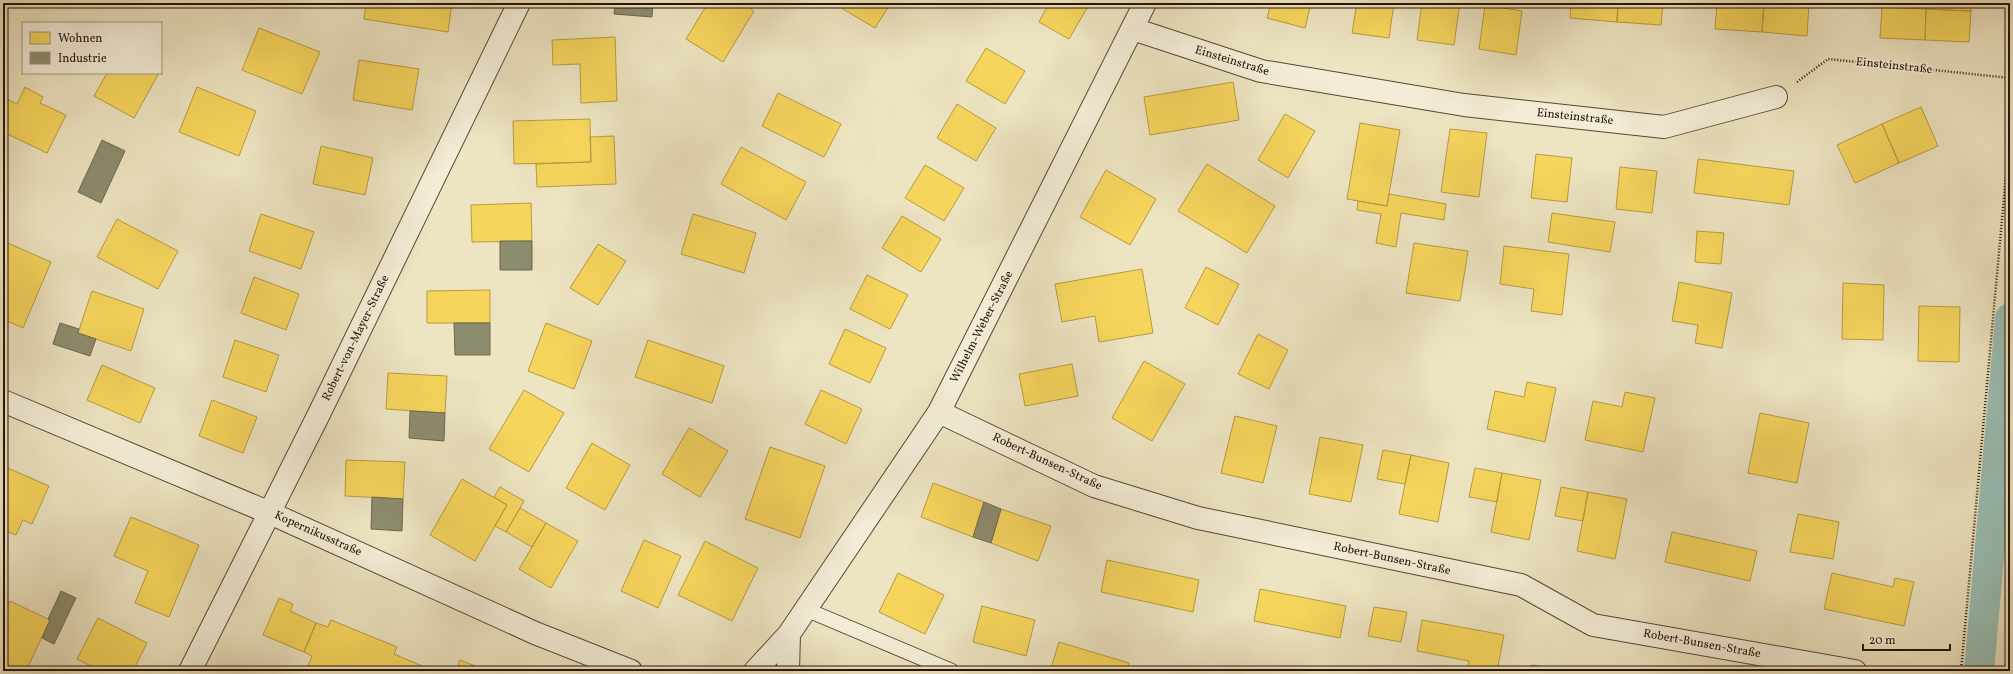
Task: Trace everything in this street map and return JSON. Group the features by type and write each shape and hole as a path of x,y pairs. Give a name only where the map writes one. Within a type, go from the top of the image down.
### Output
{"street":[{"name":"Robert-von-Mayer-Straße","path":"190,671 270,513 446,156 518,3"},
{"name":"Wilhelm-Weber-Straße","path":"789,634 939,412 1145,3"},
{"name":"Einsteinstraße","path":"1133,29 1261,71 1464,105 1648,125 1664,126 1776,97"},
{"name":"Kopernikusstraße","path":"3,401 270,513 535,633 631,671"},
{"name":"Robert-Bunsen-Straße","path":"939,412 1094,486 1198,518 1521,585 1593,625 1855,671"},
{"path":"754,671 789,634"},
{"path":"788,671 789,634"}],"lane":[{"path":"805,610 952,671"}],"path":[{"name":"Einsteinstraße","path":"1776,97 1828,59 2010,78"},
{"path":"1961,671 2010,131"}],"building: Wohnen":[{"path":"366,3 452,3 448,32 364,19"},
{"path":"708,3 742,3 754,11 723,62 686,39"},
{"path":"833,3 891,3 875,28"},
{"path":"1049,3 1090,3 1069,39 1039,22"},
{"path":"1271,3 1311,3 1305,28 1267,18"},
{"path":"1357,3 1394,3 1389,38 1352,33"},
{"path":"1422,3 1460,3 1454,45 1417,40"},
{"path":"1571,3 1618,3 1617,22 1570,18"},
{"path":"1618,3 1663,3 1661,25 1617,22"},
{"path":"1717,3 1764,3 1762,32 1715,29"},
{"path":"1764,3 1809,3 1807,36 1762,32"},
{"path":"1927,3 1971,3 1971,11 1926,9"},
{"path":"1485,5 1522,11 1516,55 1479,49"},
{"path":"1882,7 1926,9 1925,40 1880,38"},
{"path":"1926,9 1971,11 1969,42 1925,40"},
{"path":"259,28 320,52 302,94 242,70"},
{"path":"615,37 617,101 581,103 580,64 553,65 552,40"},
{"path":"986,48 1025,71 1005,104 966,81"},
{"path":"359,60 419,69 412,110 353,100"},
{"path":"106,74 158,74 134,118 94,96"},
{"path":"1233,82 1239,120 1150,135 1144,97"},
{"path":"25,87 43,97 40,103 66,115 47,153 3,132 3,97 17,104"},
{"path":"197,87 256,111 239,156 179,132"},
{"path":"778,93 841,124 824,157 762,126"},
{"path":"957,104 996,128 976,161 937,138"},
{"path":"1921,107 1938,146 1899,163 1882,124"},
{"path":"1285,114 1315,131 1288,178 1258,160"},
{"path":"590,119 591,162 514,164 513,121"},
{"path":"1360,123 1400,130 1387,206 1347,199"},
{"path":"1882,124 1899,163 1855,183 1837,145"},
{"path":"1450,129 1487,133 1479,197 1441,192"},
{"path":"614,136 616,184 537,187 536,164 591,162 590,137"},
{"path":"321,146 373,158 365,195 313,184"},
{"path":"741,147 806,182 786,220 721,184"},
{"path":"1536,154 1572,158 1567,202 1531,198"},
{"path":"1698,159 1794,171 1789,205 1694,193"},
{"path":"1207,164 1275,206 1247,253 1178,211"},
{"path":"925,165 964,188 944,221 905,198"},
{"path":"1620,167 1657,171 1652,213 1616,209"},
{"path":"1106,170 1156,199 1130,245 1080,217"},
{"path":"1389,194 1446,204 1444,220 1401,213 1396,247 1376,243 1381,214 1357,210 1358,201 1387,206"},
{"path":"531,203 532,241 472,242 471,205"},
{"path":"1552,213 1615,222 1610,252 1548,242"},
{"path":"261,214 314,232 301,269 249,251"},
{"path":"693,214 756,233 744,273 681,254"},
{"path":"902,216 941,239 921,272 882,248"},
{"path":"117,219 178,251 158,289 97,257"},
{"path":"1697,231 1724,233 1721,264 1695,262"},
{"path":"3,241 51,262 23,328 3,319"},
{"path":"1414,243 1468,251 1460,301 1406,293"},
{"path":"598,244 626,261 598,305 570,288"},
{"path":"1504,246 1569,254 1562,315 1531,311 1534,289 1500,284"},
{"path":"1206,267 1239,284 1218,325 1185,308"},
{"path":"1142,269 1153,333 1099,342 1095,316 1062,322 1055,284"},
{"path":"867,275 908,295 890,329 850,309"},
{"path":"254,277 299,294 286,330 241,313"},
{"path":"1679,282 1732,293 1722,348 1695,343 1698,325 1672,321"},
{"path":"1843,283 1884,285 1883,340 1842,339"},
{"path":"490,290 490,323 427,323 427,291"},
{"path":"92,291 144,309 131,351 78,333"},
{"path":"1919,306 1960,307 1959,362 1918,361"},
{"path":"546,323 592,341 574,389 528,371"},
{"path":"845,329 886,348 870,383 829,364"},
{"path":"1258,334 1288,350 1269,389 1238,374"},
{"path":"235,340 279,355 266,392 223,377"},
{"path":"648,340 724,366 712,403 635,377"},
{"path":"1144,361 1185,384 1152,441 1112,418"},
{"path":"1072,364 1078,396 1025,406 1019,374"},
{"path":"102,365 155,388 140,423 87,400"},
{"path":"388,373 447,376 445,413 386,409"},
{"path":"1527,382 1556,388 1545,442 1487,429 1495,391 1524,397"},
{"path":"524,390 564,413 529,472 489,449"},
{"path":"821,390 862,409 846,444 805,424"},
{"path":"1625,392 1655,398 1643,452 1585,440 1593,401 1622,407"},
{"path":"212,400 257,417 243,453 199,436"},
{"path":"1760,413 1809,423 1797,483 1748,473"},
{"path":"1235,416 1277,426 1263,483 1221,473"},
{"path":"689,428 728,451 700,497 662,474"},
{"path":"1320,437 1363,445 1351,502 1309,494"},
{"path":"592,443 630,465 605,510 566,488"},
{"path":"770,447 825,466 800,538 745,519"},
{"path":"1383,450 1411,455 1405,484 1377,479"},
{"path":"1411,455 1449,463 1438,522 1399,514"},
{"path":"346,460 405,462 403,499 345,496"},
{"path":"3,466 49,486 32,524 23,520 16,535 3,530"},
{"path":"1475,468 1502,473 1497,502 1469,497"},
{"path":"1502,473 1541,480 1529,540 1491,532"},
{"path":"462,479 507,505 475,561 430,535"},
{"path":"933,483 984,502 973,537 921,517"},
{"path":"500,487 524,501 506,532 495,526 507,505 494,497"},
{"path":"1561,487 1588,492 1583,521 1555,516"},
{"path":"1588,492 1627,499 1615,559 1577,551"},
{"path":"520,508 546,523 532,547 506,532"},
{"path":"1001,509 1051,526 1038,561 991,543"},
{"path":"1798,514 1839,522 1833,559 1790,552"},
{"path":"131,517 199,545 169,617 135,603 148,571 114,556"},
{"path":"546,523 578,541 551,588 519,569"},
{"path":"1672,532 1757,551 1750,581 1665,562"},
{"path":"644,540 681,556 658,608 621,591"},
{"path":"705,541 758,568 732,621 678,595"},
{"path":"1107,560 1199,580 1193,612 1101,592"},
{"path":"898,573 944,595 925,634 879,612"},
{"path":"1832,573 1893,587 1895,578 1914,582 1904,626 1824,609"},
{"path":"1260,589 1346,606 1340,638 1254,621"},
{"path":"279,598 293,604 290,611 316,623 304,652 263,635"},
{"path":"10,601 50,620 26,671 14,671 3,666 3,615"},
{"path":"982,606 1035,620 1026,656 973,642"},
{"path":"1374,607 1407,612 1401,642 1368,636"},
{"path":"98,618 147,643 133,671 101,671 77,659"},
{"path":"331,620 397,647 394,654 429,669 428,671 306,671 312,656 304,652 316,623 328,627"},
{"path":"1422,620 1504,635 1497,671 1467,671 1469,661 1417,651"},
{"path":"1059,642 1129,663 1126,671 1050,671"},
{"path":"460,660 488,671 456,671"},
{"path":"1532,665 1569,671 1531,671"},
{"path":"1158,666 1181,671 1158,671"}],"building: Industrie":[{"path":"615,3 653,3 652,17 614,14"},
{"path":"102,140 125,151 101,203 78,192"},
{"path":"500,241 532,241 532,270 500,270"},
{"path":"60,323 79,329 78,333 96,339 90,356 53,344"},
{"path":"454,323 490,323 490,355 455,355"},
{"path":"410,411 445,413 444,441 409,438"},
{"path":"372,497 403,499 402,531 371,529"},
{"path":"984,502 1001,509 991,543 973,537"},
{"path":"61,591 76,598 54,644 42,638 50,620 48,619"}],"waterway":[{"path":"1979,671 2010,318"}]}
